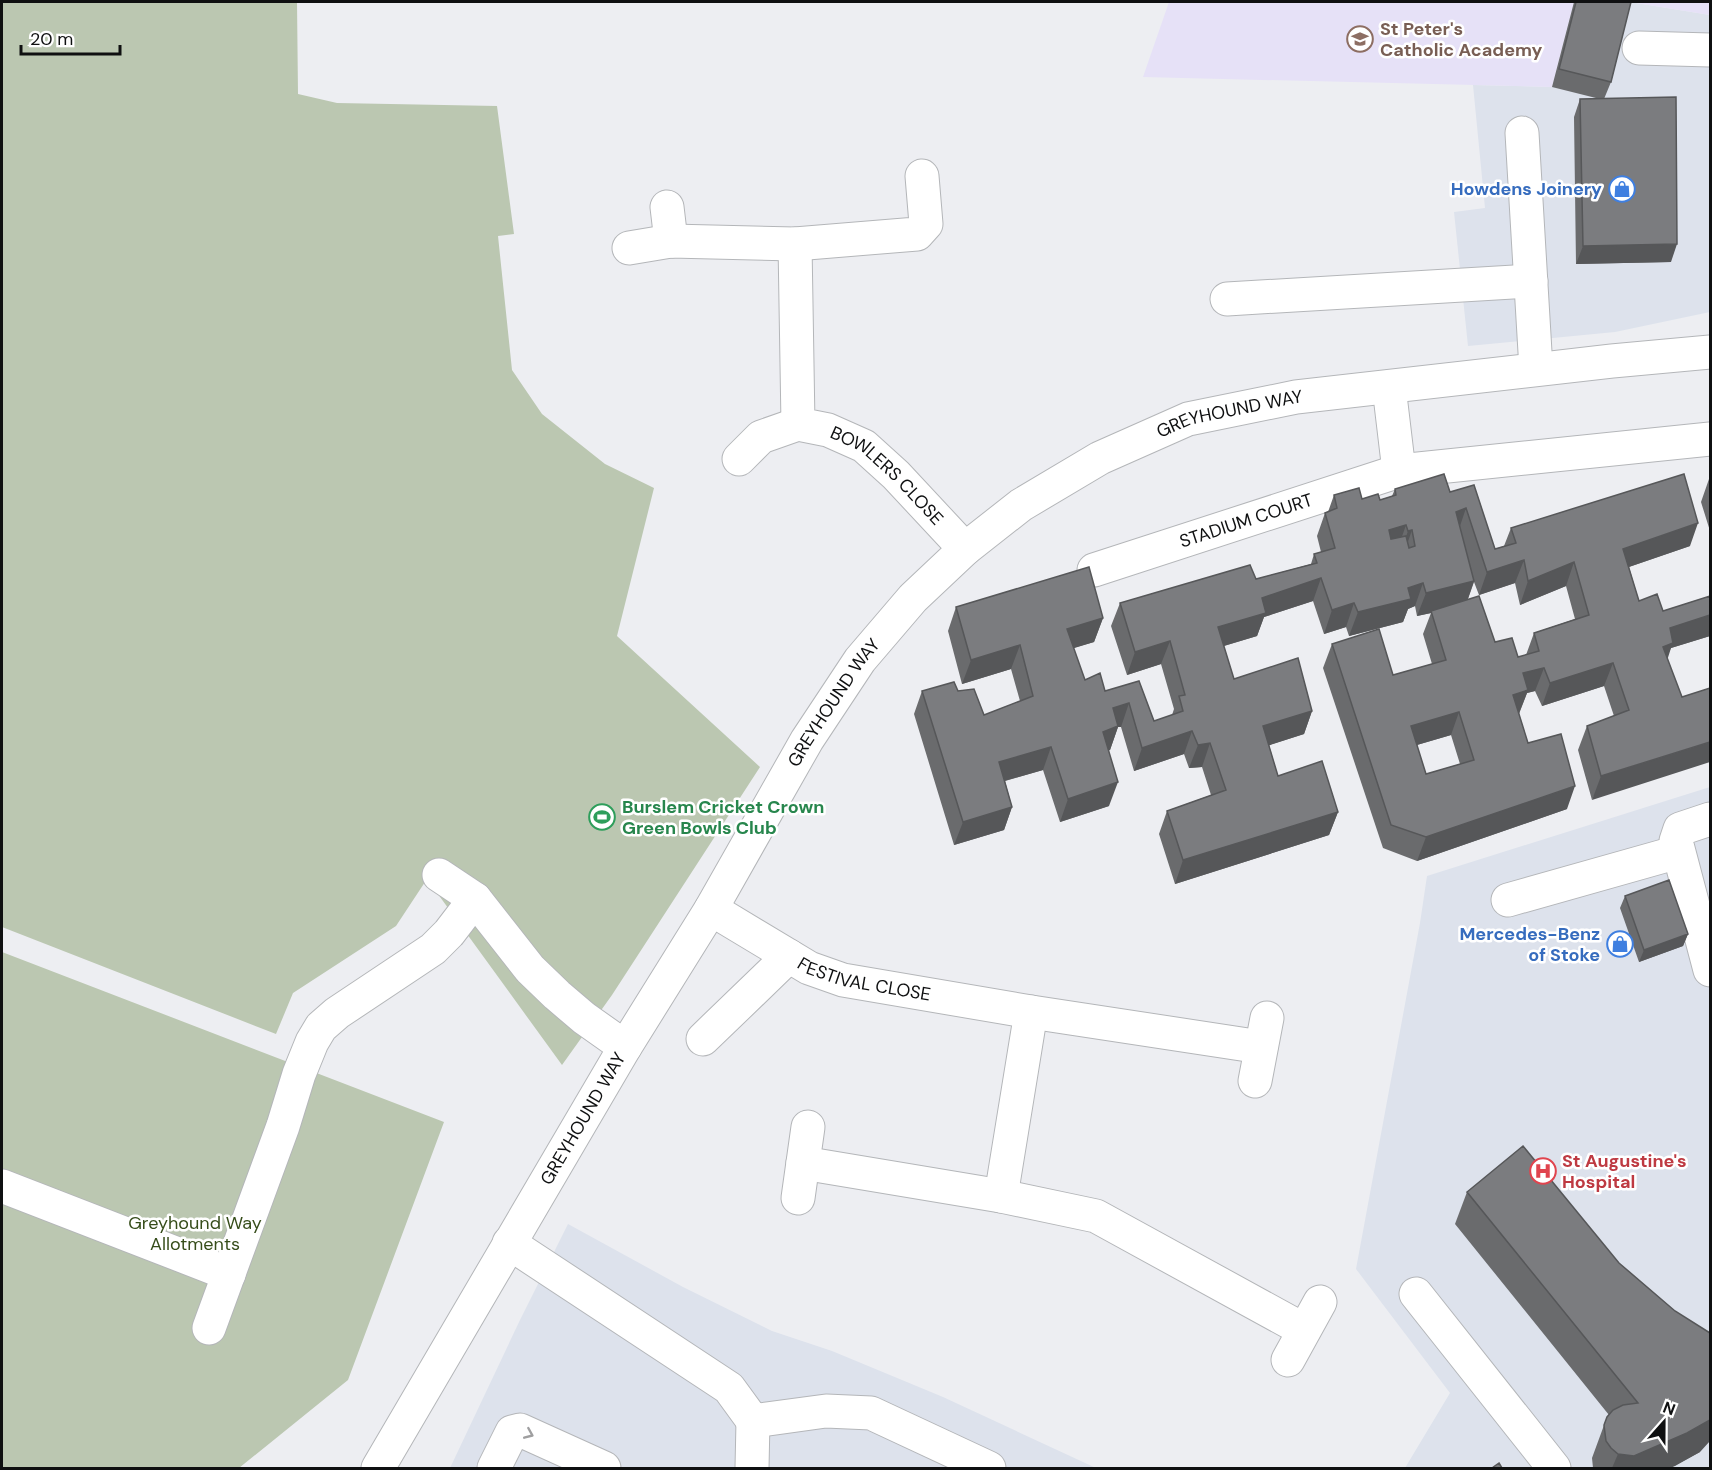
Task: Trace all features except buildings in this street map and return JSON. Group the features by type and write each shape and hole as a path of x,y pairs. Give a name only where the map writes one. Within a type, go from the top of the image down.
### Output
{"street":[{"path":"1639,48 1710,50"},
{"path":"1522,133 1536,369"},
{"path":"629,248 671,242 795,244 916,234 926,224 922,176"},
{"path":"667,207 671,242"},
{"path":"739,459 761,437 798,424 795,244"},
{"path":"1227,299 1531,281"},
{"name":"GREYHOUND WAY","path":"378,1468 625,1047 711,909 807,740 860,660 913,598 965,549 1021,504 1100,458 1188,419 1296,397 1536,369 1710,352"},
{"name":"GREYHOUND WAY","path":"1612,361 1710,368"},
{"path":"1389,387 1399,471"},
{"name":"BOWLERS CLOSE","path":"798,424 828,430 864,446 896,475 965,549"},
{"name":"STADIUM COURT","path":"1094,570 1399,471 1710,438"},
{"path":"1710,819 1680,829 1676,841 1710,970"},
{"path":"1508,900 1678,852"},
{"path":"439,875 476,899 530,969 557,995 584,1018 625,1047"},
{"path":"209,1329 283,1126 299,1074 321,1027 337,1013 433,949 476,899"},
{"name":"FESTIVAL CLOSE","path":"711,909 809,968 843,980 1031,1012 1264,1033 1255,1081"},
{"path":"703,1039 789,956"},
{"path":"1001,1196 1031,1012"},
{"path":"798,1198 808,1127"},
{"path":"803,1163 1001,1196 1095,1216 1304,1330"},
{"path":"2,1186 229,1274"},
{"path":"509,1243 729,1388 753,1421 752,1468"},
{"path":"1416,1294 1554,1468"},
{"path":"1288,1360 1320,1302"},
{"path":"753,1421 826,1411 871,1413 989,1468"},
{"path":"494,1468 512,1432 520,1430 604,1468"}],"shaded area":[{"name":"St Peter's Catholic Academy","path":"1169,2 1574,2 1552,87 1143,77"},
{"path":"1574,2 1630,2 1710,15 1710,312 1615,332 1468,346 1454,212 1485,208 1473,85 1552,87"},
{"path":"1630,2 1710,2 1710,15"},
{"name":"St Augustine's Hospital","path":"1710,787 1710,1468 1405,1468 1450,1393 1356,1269 1427,876"},
{"path":"568,1224 683,1287 772,1331 832,1351 943,1397 1096,1468 450,1468"}],"green space":[{"path":"2,2 297,2 298,94 337,103 497,106 514,234 498,236 512,370 542,414 605,464 654,488 617,636 760,767 612,995 562,1065 427,879 396,926 293,993 276,1034 2,927"},
{"name":"Greyhound Way Allotments","path":"2,952 444,1122 348,1380 239,1468 2,1468"}],"place":[{"name":"St Peter's Catholic Academy","path":"1360,39"},
{"name":"Howdens Joinery","path":"1622,189"},
{"name":"Burslem Cricket Crown Green Bowls Club","path":"602,817"},
{"name":"Mercedes-Benz of Stoke","path":"1620,944"},
{"name":"St Augustine's Hospital","path":"1543,1171"}]}
